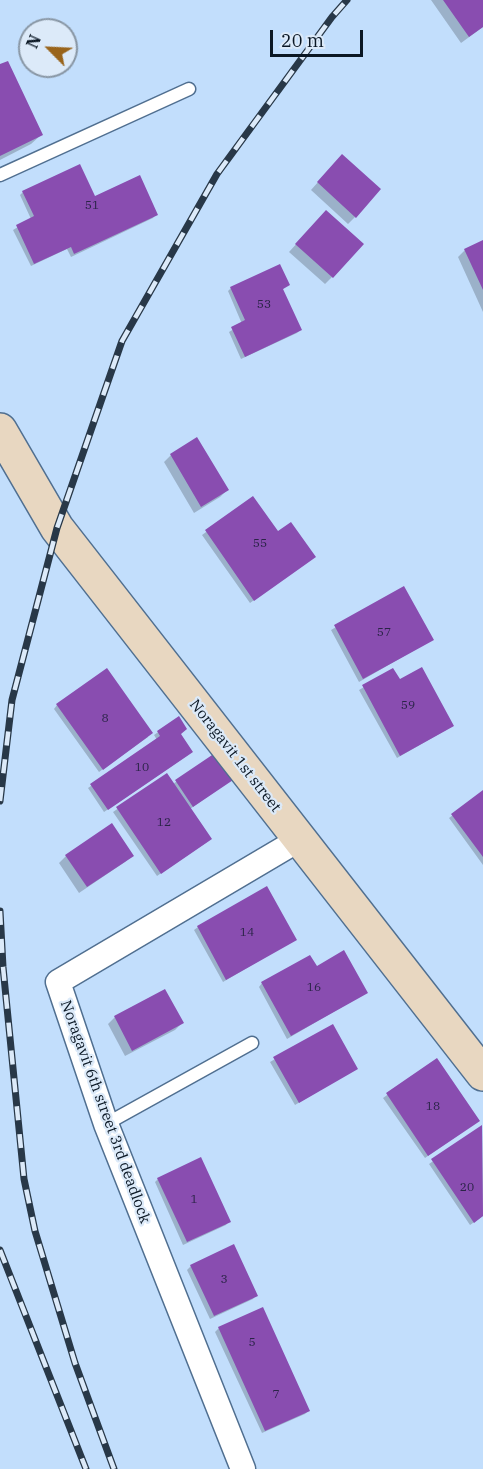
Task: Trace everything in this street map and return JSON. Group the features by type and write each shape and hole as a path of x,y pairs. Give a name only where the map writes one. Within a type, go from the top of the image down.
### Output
{"main road":[{"name":"Noragavit 1st street","path":"0,430 57,528 483,1074"}],"street":[{"name":"Noragavit 6th street 3rd deadlock","path":"243,1469 106,1124 58,982 300,839"}],"lane":[{"path":"0,175 189,89"},
{"path":"106,1124 252,1043"}],"building":[{"path":"443,0 483,0 483,27 469,37"},
{"path":"8,61 43,135 0,156 0,64"},
{"path":"342,154 381,189 356,218 317,182"},
{"path":"80,164 95,196 140,175 158,215 74,254 71,247 34,264 16,225 34,216 22,191"},
{"path":"326,210 364,244 333,278 295,244"},
{"path":"483,240 483,290 464,249"},
{"path":"280,264 290,285 283,289 302,330 245,357 231,327 245,320 230,287"},
{"path":"197,437 229,490 201,507 170,454"},
{"path":"253,496 278,531 291,522 316,557 254,601 205,530"},
{"path":"404,586 434,640 363,679 334,625"},
{"path":"422,667 454,726 400,756 362,685 393,668 400,679"},
{"path":"107,668 153,733 103,770 56,704"},
{"path":"179,716 187,729 181,734 193,752 108,810 90,784 160,736 157,731"},
{"path":"224,747 242,774 193,807 175,780"},
{"path":"167,773 212,839 161,874 116,807"},
{"path":"483,790 483,857 451,814"},
{"path":"112,823 134,856 87,887 65,855"},
{"path":"267,886 297,940 226,980 197,926"},
{"path":"344,950 368,993 291,1036 261,982 310,955 317,966"},
{"path":"165,989 184,1023 132,1051 114,1016"},
{"path":"333,1024 358,1069 299,1103 273,1057"},
{"path":"437,1058 480,1121 428,1156 386,1093"},
{"path":"482,1125 483,1216 474,1223 431,1159"},
{"path":"201,1157 231,1222 187,1242 157,1178"},
{"path":"234,1244 258,1296 214,1316 190,1265"},
{"path":"263,1307 310,1411 265,1431 218,1327"}],"railway":[{"path":"0,801 12,700 57,528 122,341 217,174 332,17 347,0"},
{"path":"0,911 3,967 24,1179 35,1231 75,1363 114,1469"},
{"path":"0,1250 86,1469"}]}
